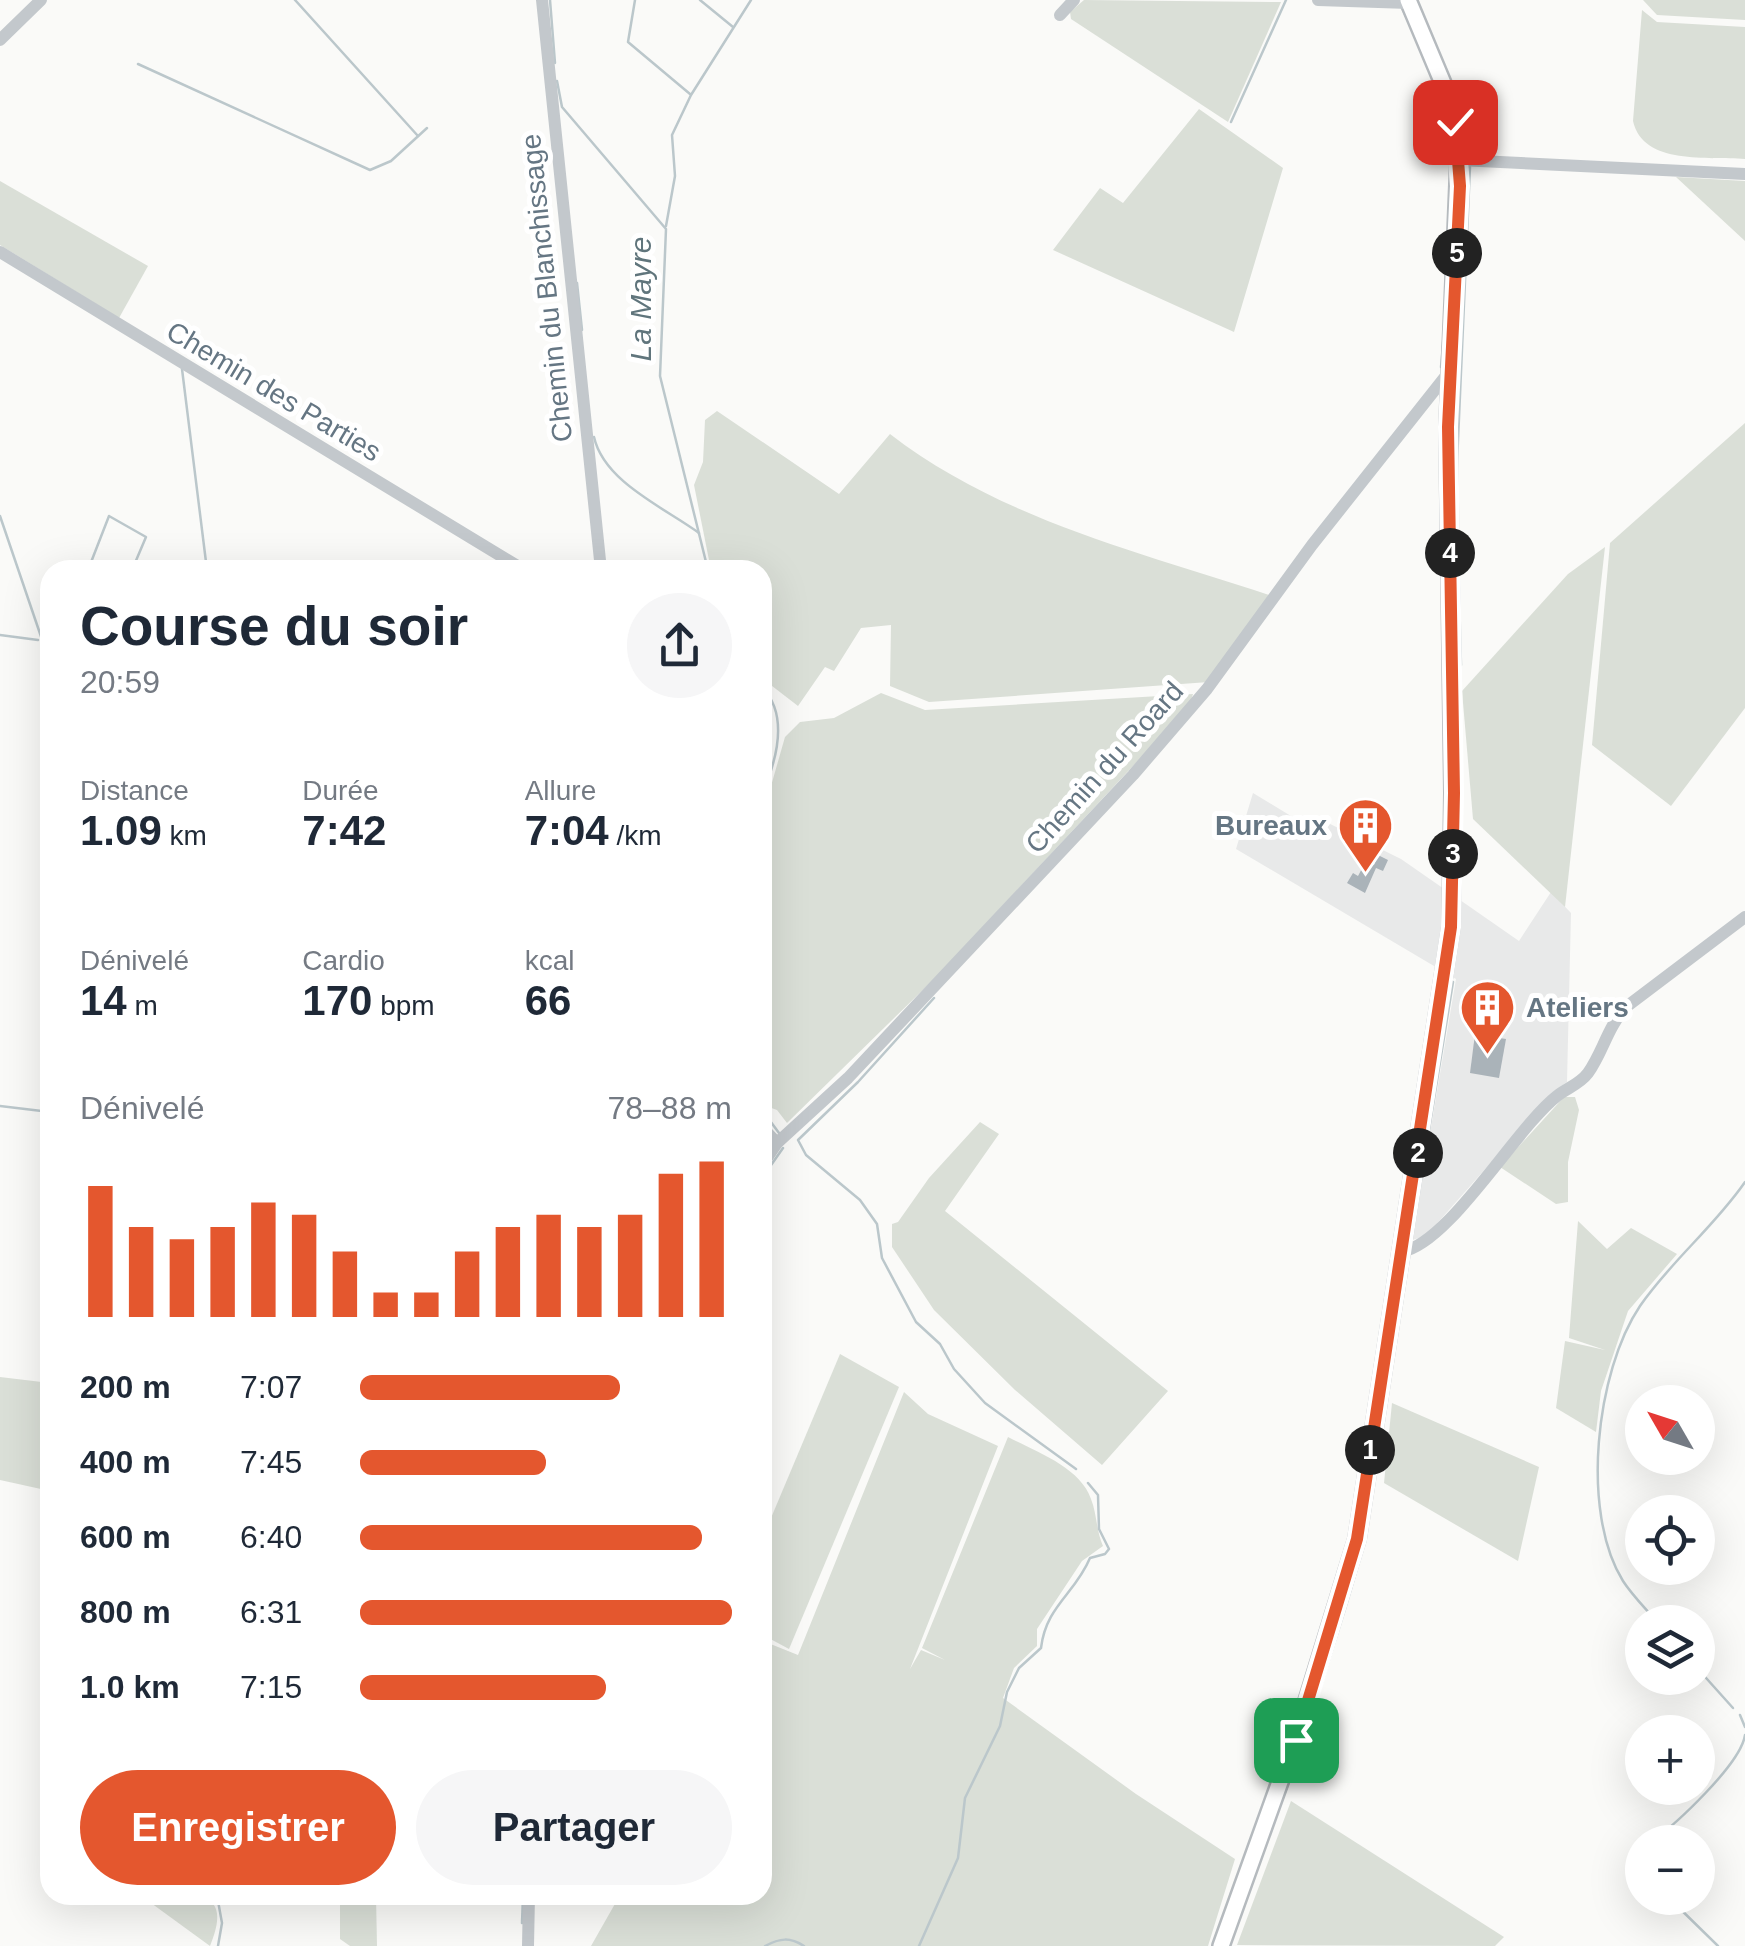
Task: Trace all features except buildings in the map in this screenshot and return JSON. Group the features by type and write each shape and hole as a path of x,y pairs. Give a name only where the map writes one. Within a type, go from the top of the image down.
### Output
{"main road":[{"path":"1221,1946 1296,1740 1348,1576 1363,1505 1451,927 1448,372 1459,160 1450,100 1408,2"}],"street":[{"path":"0,40 41,0"},
{"name":"Chemin du Blanchissage","path":"542,0 600,560"},
{"path":"1060,16 1074,0"},
{"path":"1318,0 1408,2"},
{"path":"1459,160 1745,174"},
{"name":"Chemin des Parties","path":"0,252 508,560"},
{"name":"Chemin du Roard","path":"772,1150 848,1078 1134,776 1207,690 1312,546 1448,372"},
{"path":"1401,1252 1419,1247 1451,1217 1558,1096 1588,1074 1613,1021 1626,1008 1745,917"},
{"path":"772,1138 777,1143"},
{"path":"528,1946 529,1905"}],"shaded area":[{"path":"1084,0 1281,2 1228,122 1071,19 1070,12"},
{"path":"1643,0 1745,0 1745,20 1657,15"},
{"path":"1642,10 1657,22 1745,27 1745,159 1679,156 1650,146 1639,135 1633,121"},
{"path":"1199,109 1283,168 1234,332 1053,250 1100,188 1123,203"},
{"path":"1676,177 1745,181 1745,241"},
{"path":"0,181 148,266 119,318 0,245"},
{"path":"717,411 839,494 890,434 933,464 1024,511 1121,548 1269,595 1209,682 929,702 890,686 891,625 861,628 834,671 825,667 798,706 772,686 772,560 709,560 694,485 703,462 705,420"},
{"path":"1745,423 1745,708 1671,806 1592,745 1610,543"},
{"path":"1605,547 1565,907 1473,819 1462,691 1568,574"},
{"path":"881,693 925,710 1193,694 1189,706 937,976 787,1123 772,1108 772,782 785,737 800,722 834,718"},
{"path":"1253,793 1309,827 1314,816 1401,859 1519,941 1551,892 1571,913 1567,1082 1554,1091 1426,1236 1412,1240 1456,979 1236,849"},
{"path":"1564,1097 1575,1097 1579,1110 1568,1162 1568,1202 1556,1204 1500,1167"},
{"path":"980,1122 999,1134 945,1211 1168,1391 1102,1465 1015,1390 934,1310 892,1247 892,1224 898,1222 929,1178"},
{"path":"1578,1221 1607,1249 1631,1228 1677,1254 1628,1311 1601,1391 1596,1432 1556,1408 1565,1341 1605,1350 1569,1338"},
{"path":"840,1354 899,1387 789,1649 772,1640 772,1516"},
{"path":"0,1377 40,1382 40,1489 0,1480"},
{"path":"904,1392 928,1414 998,1446 910,1669 921,1650 945,1660 922,1648 1008,1437 1067,1469 1091,1499 1103,1546 1082,1561 1037,1629 1037,1646 1014,1668 1003,1698 1136,1794 1235,1859 1208,1946 591,1946 614,1905 772,1905 772,1645 798,1655"},
{"path":"1392,1403 1539,1467 1518,1561 1384,1483"},
{"path":"1291,1801 1504,1937 1495,1946 1237,1945"},
{"path":"154,1905 213,1905 217,1925 210,1946"},
{"path":"340,1905 376,1905 377,1946 350,1946 340,1939"}],"waterway":[{"path":"295,0 418,136"},
{"name":"La Mayre","path":"550,0 555,63"},
{"path":"635,0 628,42 690,94"},
{"path":"700,0 733,27"},
{"path":"666,226 675,176 672,135 691,95 751,0"},
{"path":"1231,122 1286,0"},
{"path":"1403,10 1417,40"},
{"path":"138,64 370,170 391,161 427,128"},
{"path":"1430,71 1446,125"},
{"name":"La Mayre","path":"557,81 562,107 666,229 660,376 706,560"},
{"path":"1459,108 1467,154"},
{"path":"1461,665 1456,486 1470,167"},
{"path":"577,283 582,330"},
{"path":"1441,367 1445,320"},
{"path":"182,369 206,560"},
{"path":"1441,393 1441,410"},
{"path":"594,437 600,453 623,481 699,533"},
{"path":"0,516 40,634"},
{"path":"92,560 109,516 146,537 136,560"},
{"path":"0,635 38,640"},
{"name":"La Mayre","path":"772,701 778,725 772,768"},
{"path":"1411,1241 1453,982"},
{"path":"934,998 858,1082 798,1140 806,1155 860,1200 877,1224 882,1258 916,1322 940,1344 954,1369 985,1403 1076,1469"},
{"path":"0,1106 40,1111"},
{"name":"La Mayre","path":"772,1124 779,1133"},
{"name":"La Mayre","path":"772,1164 783,1148"},
{"path":"1642,1605 1623,1581 1601,1518 1599,1442 1604,1403 1625,1334 1640,1306 1745,1182"},
{"path":"1361,1465 1387,1295"},
{"path":"919,1946 958,1858 965,1798 1000,1726 1007,1692 1019,1668 1041,1648 1049,1621 1090,1558 1109,1549 1099,1529 1098,1495 1088,1483"},
{"path":"1274,1820 1349,1596 1372,1489"},
{"path":"1715,1688 1733,1708"},
{"path":"1740,1715 1745,1727"},
{"path":"1671,1825 1720,1777 1745,1735"},
{"path":"1218,1932 1251,1841"},
{"path":"218,1946 222,1923 219,1905"},
{"name":"La Mayre","path":"522,1923 523,1905"},
{"path":"1686,1915 1718,1946"},
{"path":"765,1946 785,1940 804,1946"}],"place":[{"name":"Bureaux","path":"1366,874"},
{"name":"Ateliers","path":"1487,1056"}],"route":[{"path":"1296,1740 1357,1539 1451,927 1454,793 1448,372 1460,186 1455,122"}]}
